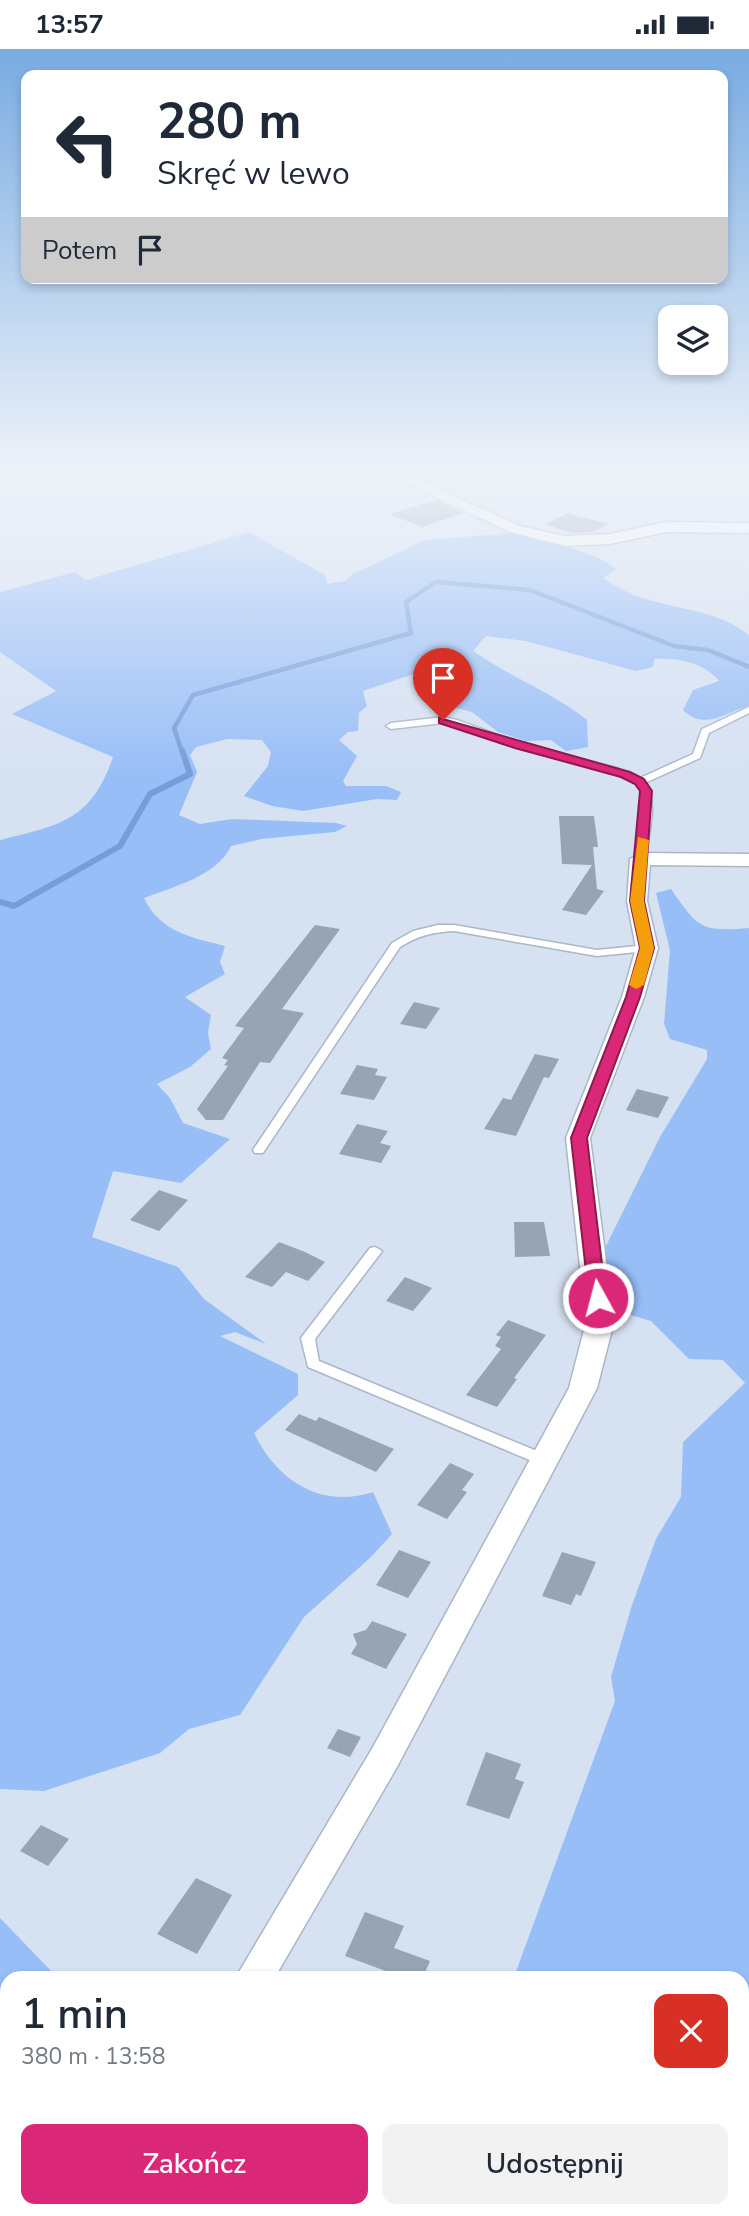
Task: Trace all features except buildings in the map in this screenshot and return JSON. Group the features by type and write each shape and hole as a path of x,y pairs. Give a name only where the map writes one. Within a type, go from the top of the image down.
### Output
{"street":[{"path":"259,1971 384,1757 583,1388 600,1322 579,1138 633,997 647,948 637,901 640,859 749,860"}],"lane":[{"path":"640,782 697,756 705,731 749,710"},
{"path":"391,726 443,720 457,723 520,745 612,770 640,782 646,791 647,806 640,859"},
{"path":"259,1150 396,945 406,937 434,928 454,927 597,953 647,948"},
{"path":"375,1251 308,1338 313,1364 544,1460"}],"shaded area":[{"path":"71,573 77,573 86,580 109,573 322,573 325,575 327,584 345,581 355,573 610,573 603,578 621,589 640,597 715,617 749,635 749,706 707,720 691,716 683,710 693,690 719,681 698,665 672,659 654,659 653,667 636,671 526,641 486,636 473,651 560,701 587,720 588,747 566,751 551,740 526,741 498,732 472,712 445,705 423,671 363,691 367,706 359,713 358,731 348,732 339,740 357,756 343,781 346,786 386,786 401,792 397,800 377,799 303,811 272,806 244,796 268,766 271,752 262,740 227,739 196,747 190,755 197,772 179,815 200,824 232,819 336,823 347,826 335,832 261,839 231,846 216,865 205,873 144,898 159,919 178,932 225,946 220,962 225,974 185,997 211,1015 208,1033 211,1049 190,1067 157,1084 170,1098 183,1123 230,1139 181,1183 113,1171 92,1237 178,1267 204,1299 266,1344 235,1332 220,1336 298,1374 298,1395 254,1433 275,1465 303,1487 336,1497 373,1492 392,1534 371,1557 304,1617 240,1715 189,1729 160,1753 44,1791 0,1789 0,840 40,830 71,817 94,795 113,757 12,714 56,691 0,652 0,592"},
{"path":"671,889 688,912 702,925 720,929 749,928 749,1971 516,1971 615,1701 611,1677 632,1605 656,1539 681,1497 683,1442 745,1383 723,1360 689,1359 651,1321 631,1315 612,1303 603,1252 660,1137 707,1059 707,1050 670,1039 664,1024 670,950 656,893"},
{"path":"0,1918 51,1971 0,1971"}],"waterway":[{"path":"182,752 174,728 193,695 411,633 406,602 436,582 530,590 674,646 708,650 749,667"},
{"path":"0,902 14,906 120,846 150,794 190,774 182,750"}],"slow traffic":[{"path":"636,985 647,948 637,901 642,840"}],"route":[{"path":"443,720 489,736 626,774 640,782 646,791 647,806 637,901 647,948 633,997 579,1138 598,1298"}]}
